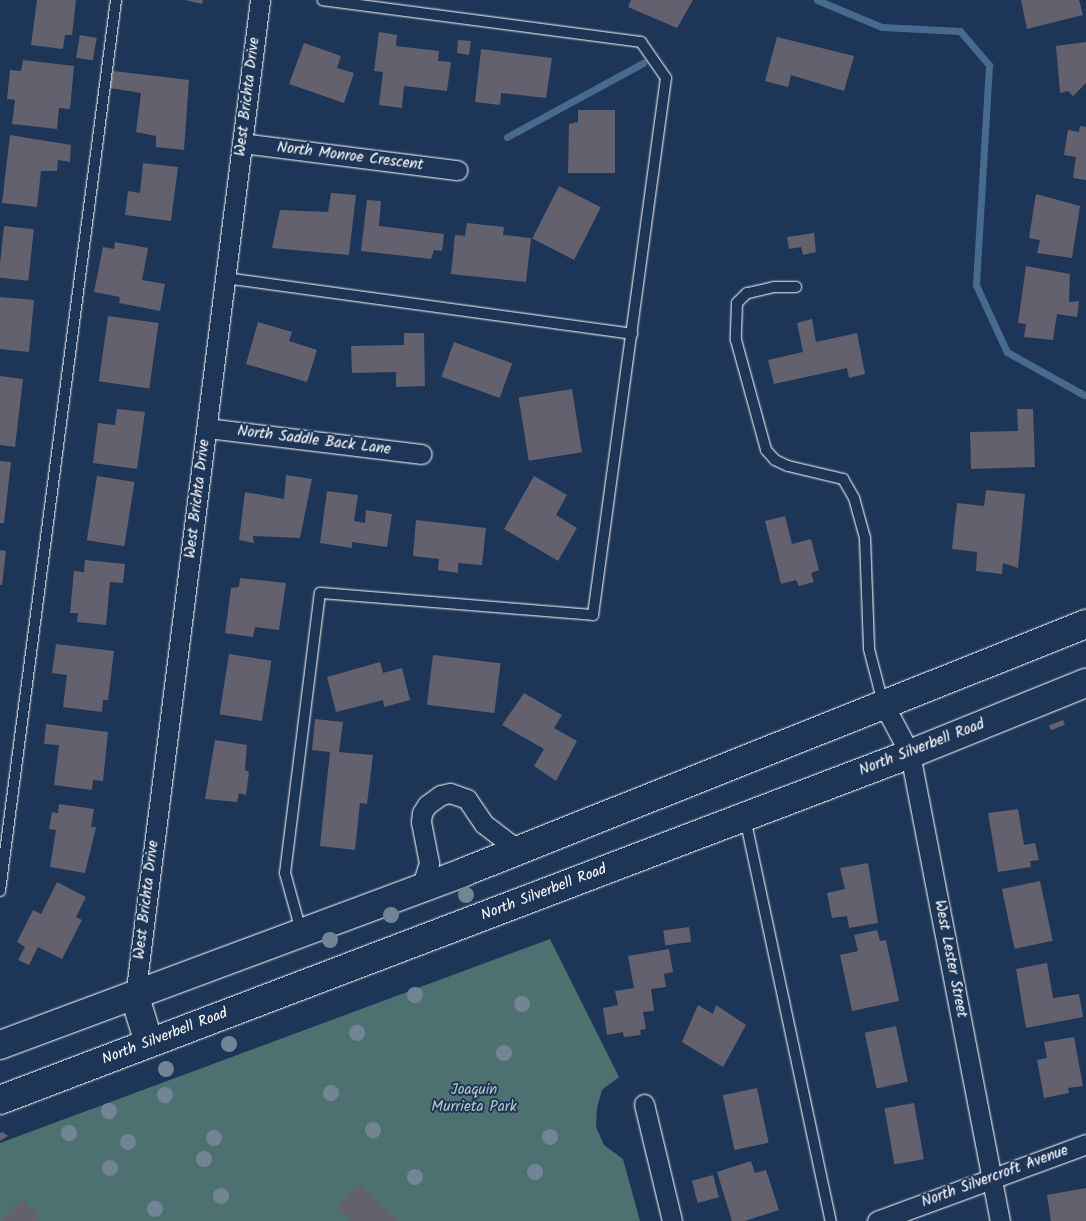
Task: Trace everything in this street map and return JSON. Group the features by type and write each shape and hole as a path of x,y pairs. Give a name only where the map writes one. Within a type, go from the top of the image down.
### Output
{"main road":[{"path":"1,1042 135,997 302,934 1086,624"},
{"name":"North Silverbell Road","path":"0,1100 910,754 1086,683"},
{"path":"135,997 149,1044"}],"street":[{"name":"West Brichta Drive","path":"135,997 260,0"},
{"name":"North Monroe Crescent","path":"242,143 457,170"},
{"name":"North Saddle Back Lane","path":"207,428 421,454"},
{"name":"West Lester Street","path":"883,703 910,754 1000,1221"},
{"path":"421,888 429,863 421,822 422,813 427,805 441,795 450,793 467,799 484,824 518,850"},
{"path":"644,1104 672,1221"},
{"name":"North Silvercroft Avenue","path":"876,1221 1086,1144"}],"lane":[{"path":"0,891 116,0"},
{"path":"302,934 285,874 320,593 593,616 666,78 641,42 323,0"},
{"path":"226,278 632,334"},
{"path":"796,287 774,287 747,293 737,303 736,340 766,450 775,460 788,466 843,479 854,498 864,538 869,649 883,703"},
{"path":"745,817 831,1221"}],"green space":[{"name":"Joaquin Murrieta Park","path":"550,939 619,1077 602,1090 597,1108 596,1127 604,1145 623,1159 640,1221 0,1221 0,1143"}],"building":[{"path":"37,0 76,0 72,35 65,35 63,49 31,45"},
{"path":"185,0 203,0 202,4"},
{"path":"631,0 693,0 677,28 628,7"},
{"path":"1021,0 1079,0 1083,15 1027,29"},
{"path":"379,32 397,35 396,46 439,51 438,61 451,62 447,91 404,86 402,108 379,105 383,72 374,71"},
{"path":"80,35 97,38 93,61 76,58"},
{"path":"777,37 854,56 844,91 791,75 788,87 765,81"},
{"path":"458,40 471,41 469,55 457,53"},
{"path":"1086,42 1086,83 1073,96 1068,91 1060,93 1056,46"},
{"path":"304,43 341,56 337,68 354,73 344,103 289,84"},
{"path":"481,49 552,58 546,98 501,93 500,105 475,102"},
{"path":"23,60 74,66 70,109 59,108 57,129 12,124 15,100 7,99 10,70 21,71"},
{"path":"113,71 189,80 184,150 156,147 156,136 136,132 141,93 110,88"},
{"path":"578,110 615,110 615,173 568,173 569,124 578,122"},
{"path":"1080,126 1086,127 1086,180 1073,178 1076,157 1064,155 1068,130 1079,132"},
{"path":"10,135 71,145 70,162 58,160 57,171 41,171 37,207 2,203"},
{"path":"143,163 178,167 171,221 125,215 128,191 140,193"},
{"path":"559,186 601,207 574,260 532,239"},
{"path":"331,193 356,195 349,255 272,248 280,210 328,212"},
{"path":"1036,194 1080,206 1072,258 1037,253 1040,240 1029,238"},
{"path":"367,200 381,201 379,226 444,234 442,251 434,250 431,259 361,251"},
{"path":"467,223 504,227 503,235 531,238 526,282 451,274 455,235 465,236"},
{"path":"4,226 34,229 28,281 0,278"},
{"path":"814,233 816,252 803,255 801,247 789,249 787,237"},
{"path":"115,242 148,248 142,280 165,284 160,311 119,303 120,297 94,292 103,247 114,249"},
{"path":"1026,266 1070,274 1069,302 1079,301 1077,317 1057,314 1053,340 1024,337 1026,324 1018,323"},
{"path":"0,297 34,300 29,352 0,349"},
{"path":"108,316 159,323 149,388 99,381"},
{"path":"812,319 816,342 857,333 865,374 849,378 847,368 774,384 768,360 803,352 797,323"},
{"path":"258,322 292,332 289,341 317,350 307,382 246,364"},
{"path":"404,333 424,333 425,386 396,387 396,372 352,373 351,346 404,345"},
{"path":"454,342 512,363 500,398 441,377"},
{"path":"0,376 23,379 15,447 0,445"},
{"path":"572,389 582,452 529,461 519,397"},
{"path":"117,409 145,412 137,469 93,463 98,423 115,425"},
{"path":"1017,409 1033,409 1035,467 971,469 970,432 1018,431"},
{"path":"0,461 11,462 4,523 0,523"},
{"path":"286,475 312,479 300,538 253,536 254,543 239,540 245,492 284,499"},
{"path":"97,476 135,482 124,546 87,540"},
{"path":"534,476 567,495 556,515 577,528 558,561 504,529"},
{"path":"986,490 1025,494 1018,568 1003,563 1002,574 976,571 977,552 952,549 957,503 984,506"},
{"path":"327,491 358,495 354,521 365,523 366,510 392,514 387,547 352,542 352,548 320,543"},
{"path":"785,516 792,544 811,539 819,570 811,573 814,582 799,586 796,580 781,584 765,521"},
{"path":"416,520 486,528 482,565 458,563 458,573 438,570 439,559 413,556"},
{"path":"0,550 6,551 2,585 0,585"},
{"path":"85,560 125,564 123,583 110,582 106,625 77,622 78,613 70,613 74,571 84,572"},
{"path":"240,578 286,583 279,630 255,627 253,637 225,633 231,588 239,587"},
{"path":"56,644 114,651 108,700 103,700 102,712 63,707 67,675 52,673"},
{"path":"229,654 271,661 262,721 219,714"},
{"path":"433,655 500,663 494,713 427,705"},
{"path":"380,662 383,673 402,668 410,700 384,707 383,700 336,712 327,677"},
{"path":"524,693 562,715 554,728 577,741 556,781 534,766 544,749 502,725"},
{"path":"315,719 343,722 339,752 373,755 367,804 360,803 355,850 320,846 330,752 312,750"},
{"path":"1063,720 1065,725 1051,730 1049,726"},
{"path":"46,724 108,732 103,781 93,780 92,790 54,785 59,745 44,744"},
{"path":"215,740 247,745 245,770 249,772 246,795 239,793 237,802 205,799"},
{"path":"59,804 94,809 91,827 96,827 85,873 50,867 56,830 49,829 52,812 58,813"},
{"path":"1018,809 1024,845 1035,843 1039,860 1030,861 1031,867 998,872 988,813"},
{"path":"868,863 878,923 849,928 847,916 832,918 827,893 845,889 840,868"},
{"path":"1040,881 1053,941 1015,949 1002,889"},
{"path":"57,882 86,897 76,917 82,920 62,959 38,947 29,965 18,960 25,947 17,942 33,910 41,914"},
{"path":"689,927 691,942 665,945 663,931"},
{"path":"877,930 880,941 886,940 899,1001 852,1011 840,955 858,951 854,935"},
{"path":"669,949 673,972 664,974 666,987 651,989 654,1011 643,1012 646,1029 640,1030 641,1035 624,1037 623,1032 607,1035 603,1008 618,1005 615,991 634,988 628,956"},
{"path":"1047,963 1053,998 1079,994 1083,1017 1026,1028 1016,969"},
{"path":"698,1005 713,1014 716,1005 746,1025 723,1067 682,1042"},
{"path":"896,1026 908,1082 877,1088 865,1033"},
{"path":"1074,1037 1083,1086 1068,1088 1069,1093 1044,1098 1037,1060 1047,1058 1044,1042"},
{"path":"757,1088 769,1143 734,1150 723,1095"},
{"path":"914,1103 924,1159 894,1164 884,1108"},
{"path":"3,1132 8,1136 0,1141 0,1133"},
{"path":"751,1161 755,1173 766,1170 779,1210 745,1221 732,1221 717,1172"},
{"path":"713,1175 719,1197 698,1203 692,1181"},
{"path":"358,1184 398,1221 352,1221 337,1207"},
{"path":"1086,1188 1086,1221 1051,1221 1047,1195"},
{"path":"22,1199 40,1217 37,1221 1,1221"}],"waterway":[{"path":"817,0 882,27 960,31 989,65 976,285 1007,352 1084,395"},
{"path":"507,137 643,63"}]}
